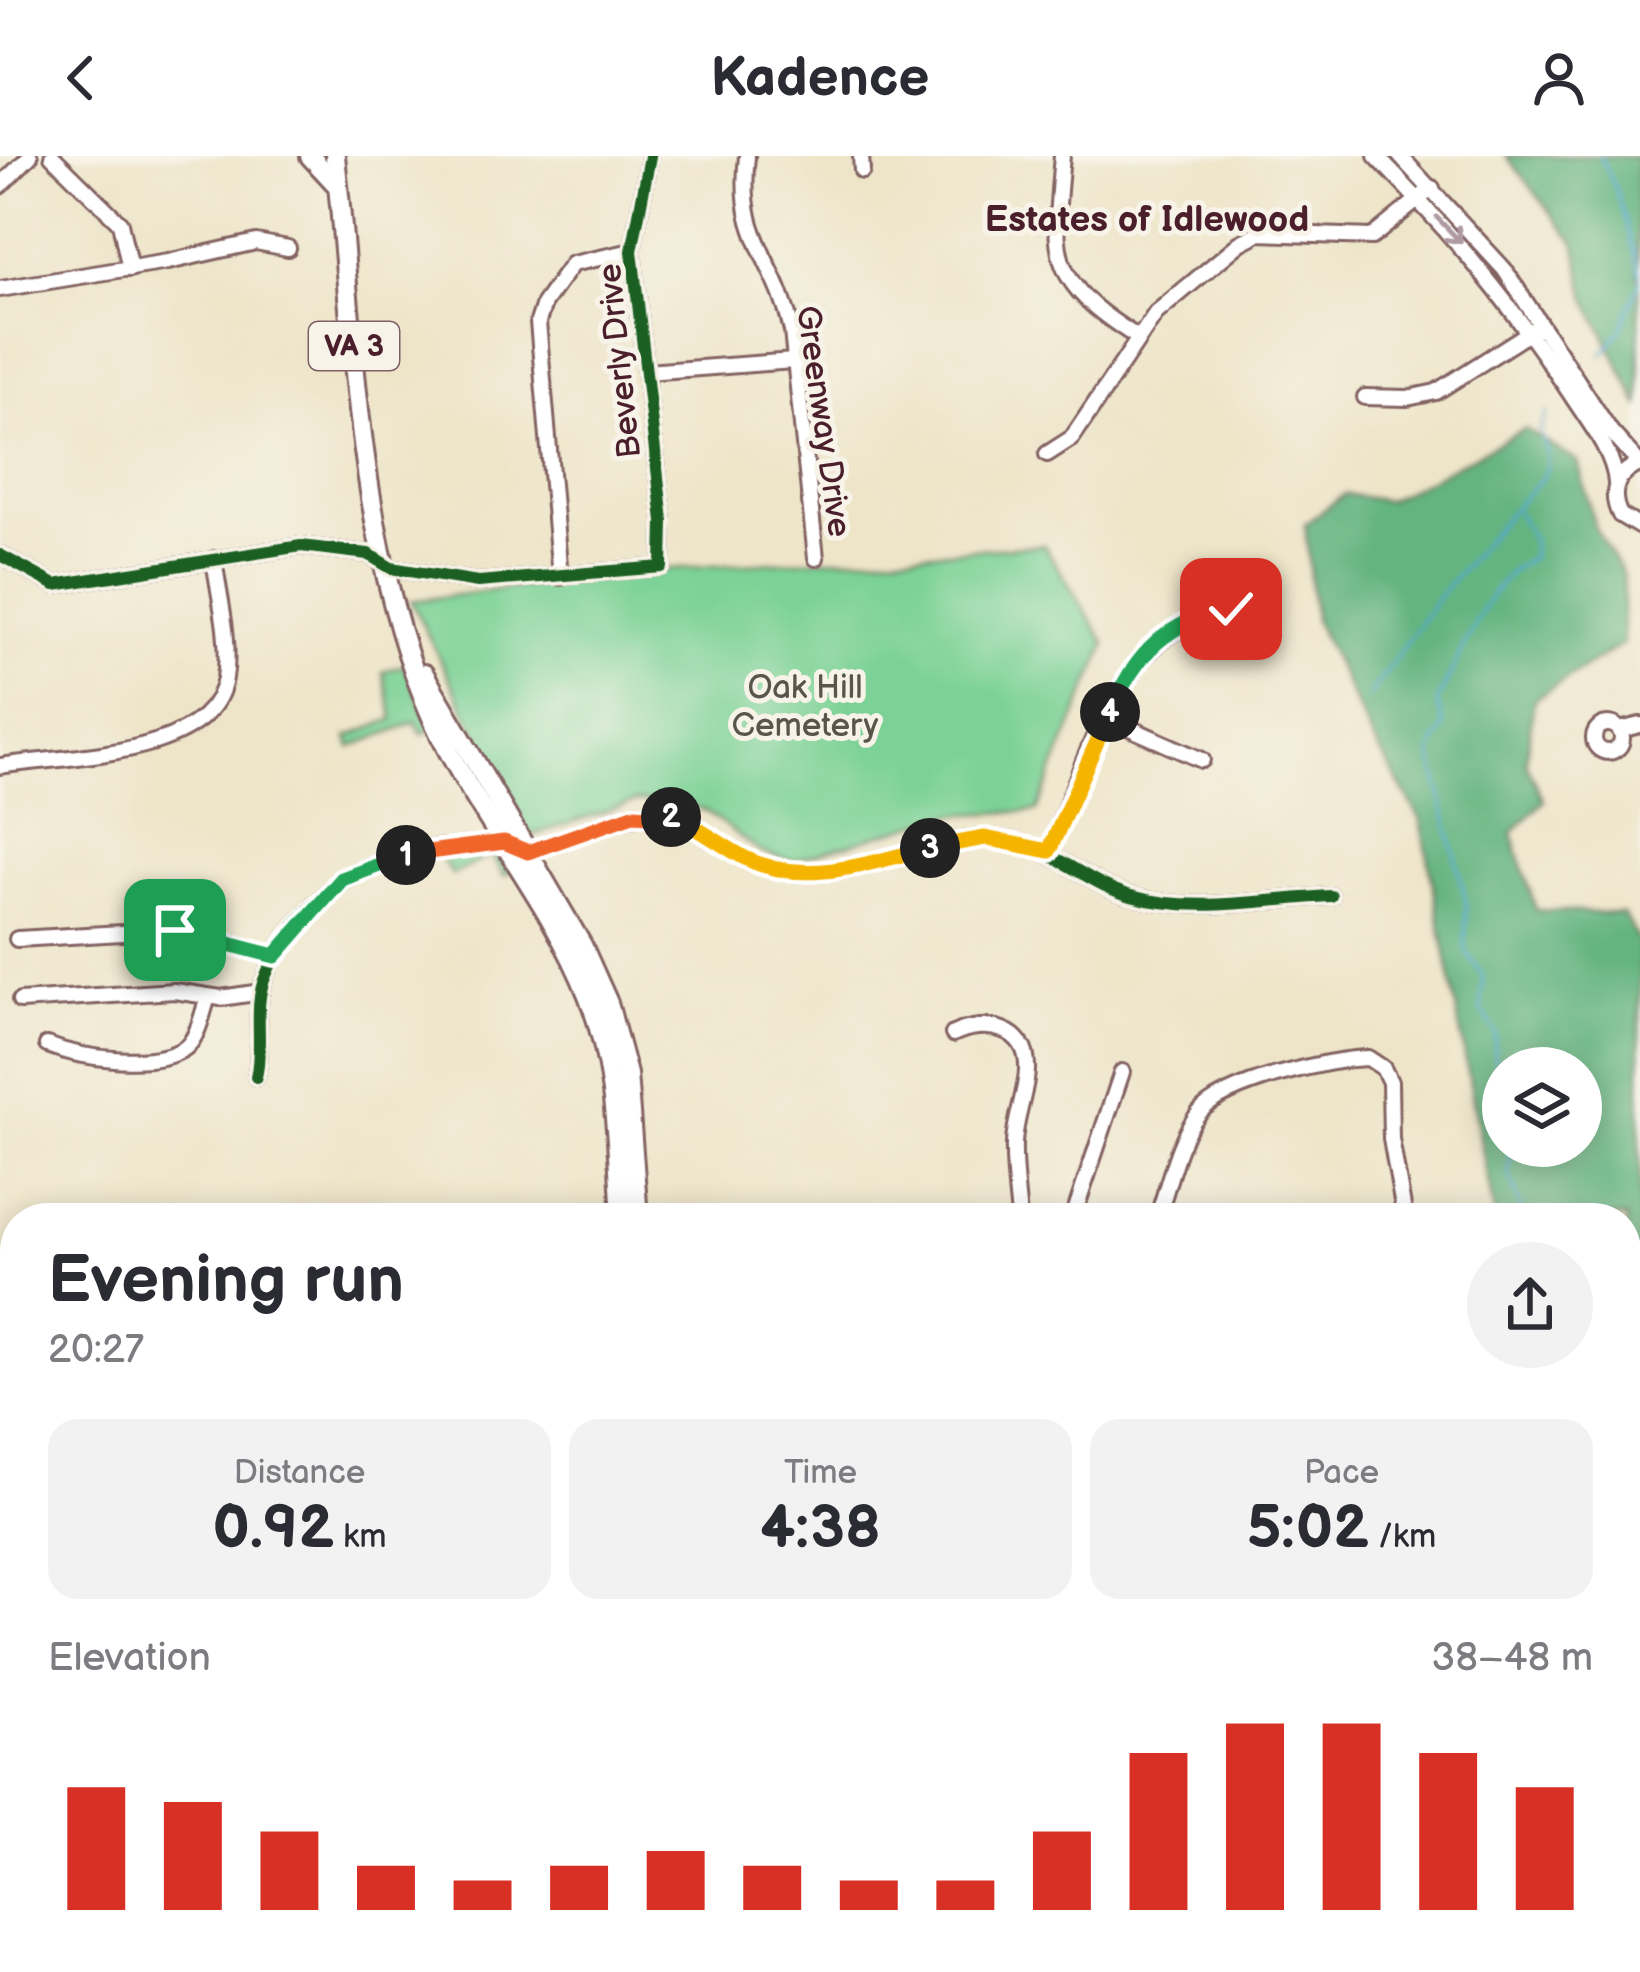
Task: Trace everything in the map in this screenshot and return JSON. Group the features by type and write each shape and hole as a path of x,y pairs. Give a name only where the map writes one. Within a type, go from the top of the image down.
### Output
{"highway":[{"path":"310,156 328,169 339,193"},
{"name":"VA 3","path":"335,156 369,499 382,561 428,708 576,968 596,1018 610,1071 621,1203"},
{"name":"VA 3","path":"412,655 590,962 618,1033 628,1088 637,1203"}],"street":[{"path":"52,156 120,224 130,269"},
{"name":"Beverly Drive","path":"560,577 657,570 664,562 632,251 650,156"},
{"name":"Greenway Drive","path":"746,156 744,216 788,313 816,558"},
{"path":"1062,156 1056,230 1061,266 1088,306 1138,337"},
{"path":"1376,156 1487,272 1640,464 1616,483"},
{"path":"1400,156 1504,269 1610,459 1620,514 1640,527"},
{"path":"0,186 23,158"},
{"path":"1047,454 1072,438 1138,337 1169,300 1259,233 1372,237 1432,188"},
{"path":"0,289 130,269 256,242 288,248"},
{"path":"0,555 55,585 301,546 459,580 560,577 540,311 572,264 632,251"},
{"path":"1365,397 1424,396 1535,329"},
{"path":"646,372 794,361"},
{"path":"0,766 162,741 204,718 220,695 226,673 214,559"},
{"path":"1049,851 1131,668 1154,642 1184,622 1231,609"},
{"path":"1107,718 1202,760"},
{"path":"1620,730 1640,724"},
{"path":"256,1077 261,992 275,956 306,914 352,873 385,859 442,848 504,842 528,852 648,814 682,821 741,856 794,873 830,872 985,838 1049,851 1106,887 1146,900 1200,903 1331,896"},
{"path":"17,939 175,930 275,956"},
{"path":"20,1001 174,991 208,997 261,992"},
{"path":"47,1045 100,1059 180,1050 190,1044 208,997"},
{"path":"953,1034 976,1026 998,1026 1011,1034 1027,1060 1014,1143 1018,1203"},
{"path":"1163,1203 1193,1122 1215,1099 1284,1076 1367,1058 1390,1082 1391,1139 1402,1203"},
{"path":"1078,1203 1122,1072"}],"green space":[{"path":"1506,156 1637,156 1640,407 1587,299 1575,243"},
{"path":"1525,429 1578,462 1595,528 1623,575 1623,644 1534,699 1526,762 1544,801 1512,833 1536,910 1623,914 1640,944 1640,1203 1492,1203 1486,1167 1602,1167 1602,1047 1482,1047 1482,1148 1421,820 1372,738 1314,619 1305,524 1345,494 1387,501"},
{"name":"Oak Hill Cemetery","path":"1044,545 1106,644 1037,811 946,815 792,861 760,852 706,811 683,802 637,801 528,837 411,601 652,570"},
{"path":"404,665 432,729 422,734 416,722 351,747 348,737 394,719 383,672"},
{"path":"496,851 512,871 504,876 491,855 452,875 440,857"}],"waterway":[{"path":"1600,156 1616,190 1640,274"},
{"path":"1602,355 1621,330 1640,279"},
{"path":"1494,1047 1495,1032 1481,1009 1483,977 1465,949 1466,902 1431,752 1444,727 1437,701 1476,620 1501,582 1531,558 1533,541 1514,507 1545,474 1547,457 1540,431 1547,413"},
{"path":"1368,698 1439,596 1512,509"},
{"path":"1509,1167 1519,1203"}],"cycle path":[{"path":"0,555 55,585 301,546 368,554 391,568 478,582 662,567 663,521 632,251 650,156"},
{"path":"256,1077 262,987 280,946 318,900 342,883 367,869 425,850 493,844 528,852 618,821 663,819 709,836 759,864 792,872 844,869 947,842 998,839 1034,848 1113,890 1155,901 1205,905 1331,896"}],"district":[{"name":"Estates of Idlewood","path":"1147,218"}],"route":[{"path":"175,930 275,956 323,896 368,865 442,848 504,842 528,852 633,815 676,818 741,856 794,873 830,872 968,839 1002,839 1049,851 1124,680 1142,654 1184,622 1231,609"}]}
